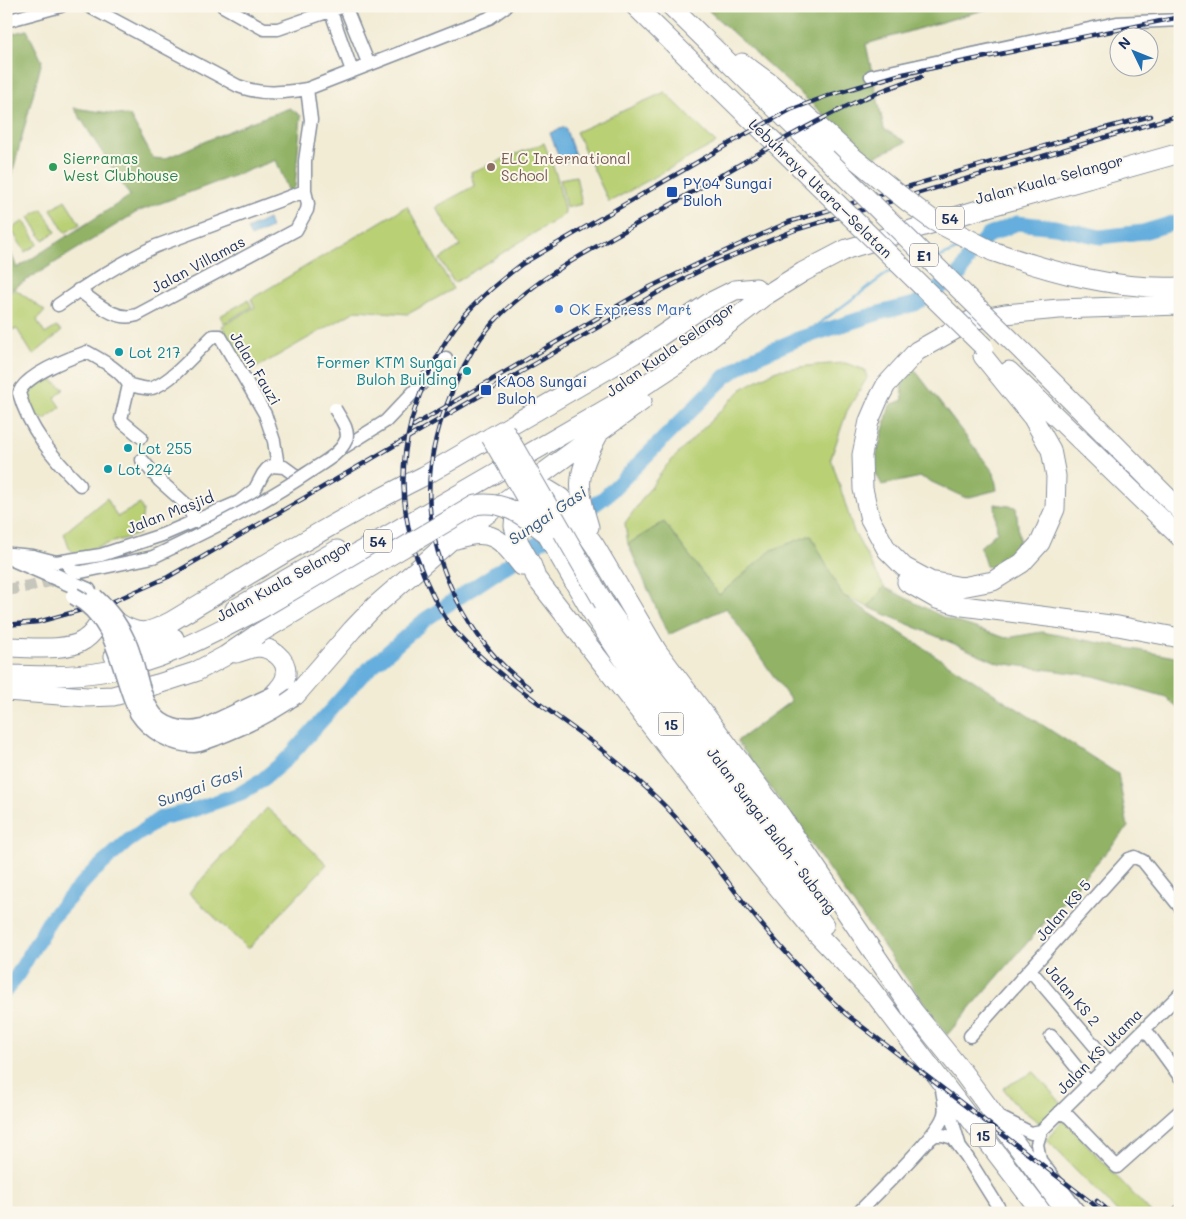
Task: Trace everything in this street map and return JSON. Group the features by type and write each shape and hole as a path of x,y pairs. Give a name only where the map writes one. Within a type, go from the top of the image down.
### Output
{"highway":[{"name":"Lebuhraya Utara–Selatan","path":"634,6 941,304 983,352 1180,537"},
{"name":"Lebuhraya Utara–Selatan","path":"671,6 1023,352 1180,510"},
{"path":"714,49 740,61 771,84 854,158 934,221 992,252 1048,271 1103,282 1180,287"},
{"name":"Jalan Kuala Selangor","path":"6,663 46,665 99,660 159,644 234,609 615,390 692,338 756,288 798,261 842,240 913,217 1180,141"},
{"name":"Jalan Kuala Selangor","path":"6,675 62,676 101,672 138,665 163,657 209,636 264,607 614,405 676,364 763,296 803,272 848,249 988,206 1180,153"},
{"path":"6,647 66,647 83,642 109,620 131,631 144,632 157,629 281,555 424,476 634,354 709,303 735,290 756,288"},
{"path":"1180,296 1039,301 1004,306 957,318 937,327 904,350 875,384 857,425 851,454 851,473 853,495 860,522 878,556 906,582 937,599 963,606 1118,626 1180,638"},
{"path":"983,352 1033,418 1051,450 1056,476 1055,509 1040,543 1022,563 993,581 962,587 930,581 904,567 887,550 870,519 863,489 862,455 869,421 886,385 917,352 972,320 1005,314 1059,309 1180,305"},
{"path":"295,696 374,607 450,541 656,390 676,364"},
{"path":"575,506 580,488 582,466 600,432"},
{"name":"Jalan Sungai Buloh - Subang","path":"498,433 546,533 591,611 626,663 918,1018 1069,1212"},
{"name":"Jalan Sungai Buloh - Subang","path":"498,433 604,603 763,830 819,918 874,994 1042,1213"},
{"path":"234,609 242,594 256,579 401,500 424,476"},
{"path":"874,994 815,932 758,864 536,578 525,570 514,546 514,514 521,499 534,491 548,490 575,506 595,546 657,651 781,816 918,1018"},
{"path":"6,690 86,697 113,696 195,672 225,656 256,635 475,505 485,503 511,508 525,516 546,533"},
{"path":"450,541 471,534 495,538 514,546"},
{"path":"225,656 258,647 270,650 282,659 286,672 283,684 273,695"}],"main road":[{"path":"6,554 81,593 84,601 109,620 128,645 150,710 167,724 180,730 204,728 273,695"},
{"path":"6,567 81,593"},
{"path":"109,620 138,713 143,721 153,730 180,742 196,744 236,729 278,709 295,696"}],"street":[{"path":"6,21 61,6"},
{"path":"88,6 238,86 252,91 280,93 307,89 352,72 489,18 506,6"},
{"path":"223,6 264,29 278,29 345,6 369,65"},
{"path":"330,12 352,72"},
{"path":"871,76 1118,23 1180,20"},
{"name":"Jalan Villamas","path":"78,290 120,317 129,318 292,232 298,226 307,210 305,161 311,120 307,89"},
{"name":"Jalan Villamas","path":"58,305 78,290 156,246 305,191"},
{"name":"Jalan Fauzi","path":"129,385 152,389 174,374 213,336 218,335 230,352 265,414 274,441 278,466"},
{"path":"80,485 39,436 25,414 19,393 24,384 42,373 87,352 120,374 129,385 121,419 124,424 141,436"},
{"path":"278,466 284,467 299,478 386,421 446,358"},
{"path":"66,561 71,569 77,572 96,570 148,558 214,528 284,489 342,448 347,438 346,430 334,409"},
{"path":"142,460 160,481 188,506 195,522"},
{"name":"Jalan Masjid","path":"6,554 66,561 101,555 149,540 195,522 245,498 255,489 267,469 278,466"},
{"path":"148,558 149,540"},
{"path":"81,593 96,570"},
{"name":"Jalan KS 5","path":"970,1036 1031,971 1129,859 1135,857 1143,861 1180,907"},
{"name":"Jalan KS 2","path":"1031,971 1110,1064"},
{"name":"Jalan KS Utama","path":"1041,1131 1180,994"},
{"path":"1145,1029 1180,1077"},
{"path":"1051,1036 1090,1084"},
{"path":"929,1066 942,1090 960,1147"},
{"path":"924,1144 944,1114 942,1090"},
{"path":"1060,1112 1069,1117 1117,1167 1180,1111"},
{"path":"994,1114 1031,1133 1041,1131 1037,1144 1040,1160 1069,1212"},
{"path":"858,1213 924,1144 935,1135 953,1138 1002,1213"}],"green space":[{"path":"707,6 997,6 866,44 884,129 906,142 872,158 710,12"},
{"path":"27,30 42,61 6,197 6,35"},
{"path":"665,92 716,143 609,202 576,132"},
{"path":"74,108 130,116 153,158 164,159 248,123 290,108 301,116 295,187 289,192 276,160 137,212 6,293 6,240 17,268 130,196"},
{"path":"544,143 557,177 565,214 454,283 440,259 460,246 436,207 474,186 471,172"},
{"path":"576,176 582,204 566,208 560,179"},
{"path":"65,200 80,224 65,233 51,209"},
{"path":"407,206 453,289 408,314 357,310 249,372 222,326 255,307 251,299"},
{"path":"42,209 56,232 43,240 29,217"},
{"path":"24,221 38,244 25,252 11,229"},
{"path":"15,289 45,311 37,320 45,334 56,327 62,331 33,355 17,329 9,330 6,326 6,296"},
{"path":"248,300 252,307 224,323 220,316"},
{"path":"845,363 865,370 867,378 847,411 831,458 854,532 884,587 868,607 842,595 811,535 772,550 719,595 664,522 628,544 625,523 666,466 743,388 777,370"},
{"path":"914,369 994,473 997,490 966,498 921,477 882,485 873,468 890,405 903,400 901,382"},
{"path":"48,377 64,389 55,398 61,407 45,419 34,417 25,395 32,387"},
{"path":"107,498 117,517 140,504 143,511 139,534 75,554 69,548 64,533"},
{"path":"995,504 1016,507 1021,555 996,569 986,566 980,547 997,532"},
{"path":"664,522 719,595 772,550 811,535 842,595 1118,774 1128,827 947,1035 737,741 791,701 726,608 668,635 628,544"},
{"path":"884,587 945,618 1006,638 1042,632 1180,658 1180,711 1166,697 1094,676 999,663 868,607"},
{"path":"267,808 327,864 248,949 189,893"},
{"path":"1034,1072 1062,1104 1041,1124 1017,1106 1003,1088"},
{"path":"1063,1119 1151,1213 1118,1213 1047,1140"}],"water":[{"path":"565,127 576,158 561,163 550,133"},
{"path":"268,219 271,228 251,237 247,229"}],"waterway":[{"name":"Sungai Gasi","path":"577,517 605,497 725,377 751,359 798,339 879,313 915,304 960,274 970,255 987,236 1017,223 1055,227 1100,237 1143,232 1180,221"},
{"path":"938,258 965,246"},
{"path":"798,339 889,272 894,271"},
{"name":"Sungai Gasi","path":"6,990 18,974 51,918 91,874 128,841 161,818 193,810 241,793 261,781 289,757 363,674 426,619 556,531"}],"tunnel":[{"path":"6,590 62,578"}],"railway":[{"path":"1102,1213 1092,1203 847,1015 783,950 694,838 658,799 597,746 486,662 456,632 439,606 417,558 405,507 403,482 408,433 415,409 435,361 456,326 471,309 484,295 522,264 790,110 830,95 898,75 1180,17"},
{"path":"531,689 499,661 472,627 458,602 446,574 431,520 429,493 436,439 444,411 467,360 476,345 491,325 529,290 596,246 820,120 869,96 921,77"},
{"path":"6,625 38,622 114,601 168,577 657,293 715,263 795,230 1180,115"},
{"path":"413,426 650,287 789,222 1151,116"},
{"path":"1097,1201 1111,1213"}],"place":[{"name":"Sierramas West Clubhouse","path":"53,167"},
{"name":"ELC International School","path":"491,167"},
{"name":"PY04 Sungai Buloh","path":"672,192"},
{"name":"OK Express Mart","path":"559,309"},
{"name":"Lot 217","path":"119,352"},
{"name":"Former KTM Sungai Buloh Building","path":"467,371"},
{"name":"KA08 Sungai Buloh","path":"486,390"},
{"name":"Lot 255","path":"128,448"},
{"name":"Lot 224","path":"108,469"}]}
